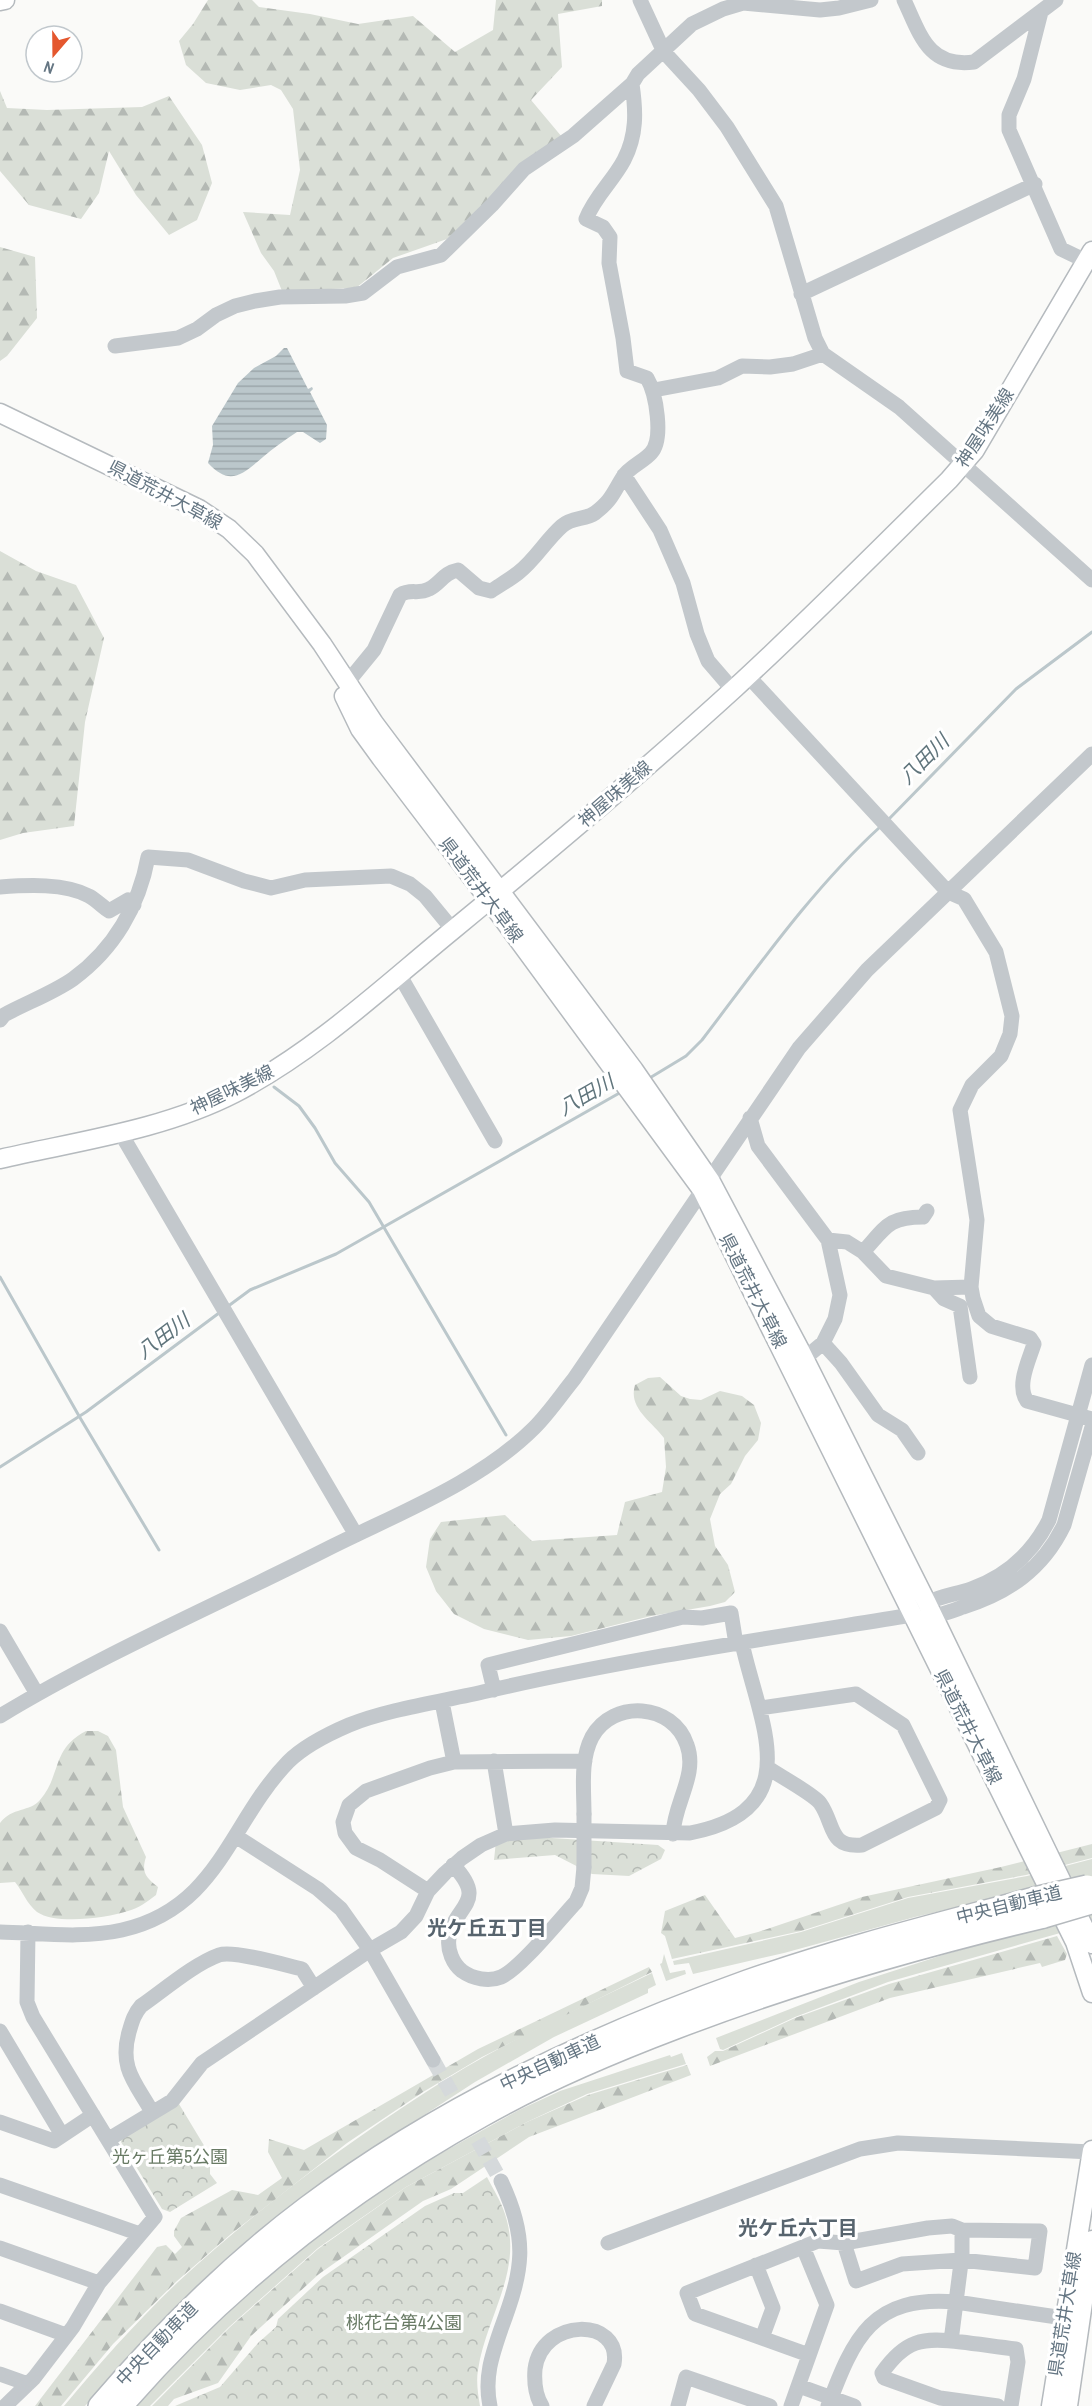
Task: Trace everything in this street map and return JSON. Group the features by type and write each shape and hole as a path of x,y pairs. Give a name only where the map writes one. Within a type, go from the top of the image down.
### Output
{"highway":[{"name":"中央自動車道","path":"99,2406 202,2297 298,2214 415,2134 472,2101 552,2060 621,2030 747,1981 857,1946 1091,1894"},
{"name":"中央自動車道","path":"122,2406 172,2351 284,2249 362,2191 426,2148 483,2115 559,2076 628,2046 753,1998 946,1940 1039,1907"}],"main road":[{"path":"0,1 4,0"},
{"name":"神屋味美線","path":"0,1160 120,1132 208,1105 262,1078 350,1017 734,690 963,466 1089,256"},
{"name":"県道荒井大草線","path":"0,413 200,509 229,529 255,554 321,644 494,896 706,1185 796,1360 930,1610 1092,1944"},
{"name":"県道荒井大草線","path":"321,644 360,729 494,896"},
{"name":"県道荒井大草線","path":"796,1360 912,1615 1075,1942 1092,1993"},
{"name":"県道荒井大草線","path":"1068,2406 1072,2319 1092,2151"},
{"name":"県道荒井大草線","path":"1051,2406 1092,2240"}],"street":[{"path":"640,0 664,52 699,90 727,127 776,206 815,338 824,354 898,407 1092,580"},
{"path":"116,346 177,338 197,329 216,315 235,306 255,301 280,297 345,296 363,293 397,267 441,255 524,170 573,136 632,84 638,74 693,24 723,9 743,3 820,10 871,0"},
{"path":"904,0 921,38 932,53 959,64 974,62 1056,0"},
{"path":"1041,12 1024,79 1009,115 1009,130 1035,184 1061,249 1089,256"},
{"path":"347,683 374,650 400,595 408,590 429,589 448,572 458,570 479,588 491,591 518,573 563,524 575,518 589,516 597,511 615,494 624,475 651,453 656,446 658,438 654,390 647,378 627,371 609,263 610,237 603,227 586,219 591,206 624,160 630,143 637,114 632,84"},
{"path":"801,294 1035,184"},
{"path":"654,390 718,378 742,366 770,367 793,364 824,354"},
{"path":"624,475 664,540 683,583 697,634 708,661 734,690"},
{"path":"748,676 948,892 964,899 996,952 1012,1016 1010,1034 1001,1056 972,1085 960,1110 977,1220 971,1287 979,1316 991,1326 1030,1338 1034,1344 1026,1369 1023,1389 1025,1398 1033,1404 1085,1417"},
{"path":"0,1716 37,1694 205,1608 472,1476 533,1429 574,1378 799,1048 867,970 1092,754"},
{"path":"0,1020 4,1015 72,979 112,942 134,904 144,881 148,857 188,860 244,881 271,888 305,880 391,876 410,884 425,896 453,930"},
{"path":"0,887 50,887 71,890 88,896 109,911 128,900 134,904"},
{"path":"399,974 495,1141"},
{"path":"750,1118 758,1146 828,1240 840,1295 836,1319 823,1343 796,1360"},
{"path":"120,1132 356,1535"},
{"path":"863,1252 886,1227 901,1217 923,1217 927,1211"},
{"path":"828,1240 847,1242 863,1252 886,1276 934,1288 971,1287"},
{"path":"934,1288 944,1299 960,1306 969,1377"},
{"path":"823,1343 862,1390 878,1415 902,1430 918,1453"},
{"path":"930,1610 997,1578 1025,1557 1034,1545 1049,1520 1085,1417 1092,1365"},
{"path":"0,1932 104,1933 132,1927 157,1918 195,1892 208,1878 265,1791 289,1761 317,1741 351,1724 550,1677 976,1603 1004,1591 1038,1566 1057,1540 1064,1525 1092,1427"},
{"path":"109,2139 172,2101 202,2063 370,1950 382,1945 409,1924 428,1891 453,1865 481,1845 506,1834 555,1830 673,1834 710,1829 737,1815 759,1794 768,1768 766,1730 731,1613 702,1618 683,1617 488,1665 494,1690"},
{"path":"0,1631 37,1694"},
{"path":"760,1708 856,1694 903,1725 940,1800 936,1808 862,1845 850,1846 836,1839 819,1802 768,1768"},
{"path":"442,1702 454,1762"},
{"path":"453,1865 468,1885 469,1895 466,1906 449,1938 449,1947 457,1966 464,1972 483,1980 494,1979 512,1971 576,1902 582,1887 584,1867 585,1761 593,1735 612,1717 626,1712 641,1710 655,1712 675,1724 687,1744 690,1769 677,1809 673,1834"},
{"path":"494,1761 506,1834"},
{"path":"428,1891 380,1860 356,1848 345,1833 343,1822 349,1805 366,1791 430,1768 454,1762 585,1761"},
{"path":"237,1837 331,1899 352,1922 433,2060"},
{"path":"5,2406 28,2384 66,2335 99,2283 155,2217 33,2017 27,2002 28,1932"},
{"path":"152,2112 128,2069 125,2056 135,2014 141,2006 221,1954 255,1958 302,1969 314,1988"},
{"path":"0,2031 62,2135"},
{"path":"0,2122 54,2141 93,2115"},
{"path":"608,2243 860,2149 898,2143 1092,2151"},
{"path":"490,2406 487,2390 489,2367 515,2291 520,2254 519,2232 514,2210 501,2181"},
{"path":"0,2185 140,2235"},
{"path":"809,2355 695,2314 687,2293 818,2241 844,2243 952,2226 962,2230 1040,2231 1035,2268 961,2260 902,2264 856,2281 844,2243"},
{"path":"951,2341 961,2260 962,2230"},
{"path":"791,2406 827,2305 803,2247"},
{"path":"0,2248 99,2283"},
{"path":"756,2265 773,2308 762,2338"},
{"path":"830,2402 853,2346 864,2331 878,2319 906,2305 937,2300 1072,2319"},
{"path":"0,2311 66,2335"},
{"path":"542,2406 534,2378 539,2355 545,2344 554,2336 575,2329 597,2332 608,2340 615,2357 614,2364 594,2406"},
{"path":"998,2406 940,2398 885,2378 882,2373 892,2358 921,2340 939,2339 1016,2349 1018,2362 1011,2406"},
{"path":"0,2374 28,2384"},
{"path":"678,2406 686,2377 738,2401 770,2406"},
{"path":"799,2386 830,2402 854,2406"}],"green space":[{"path":"208,0 252,0 259,7 358,24 413,16 455,52 493,30 496,0 602,0 602,6 558,14 562,67 531,100 562,137 447,239 393,258 356,288 282,291 274,271 261,253 243,212 290,215 300,170 293,109 281,90 271,85 240,90 206,83 186,65 179,41"},
{"path":"0,91 7,108 47,110 142,107 169,96 202,145 212,183 197,220 169,235 136,195 109,151 99,193 81,219 29,205 0,171"},
{"path":"0,247 35,257 37,318 7,356 0,361"},
{"path":"0,551 36,571 76,585 104,638 85,722 74,826 23,833 0,840"},
{"path":"660,1377 681,1396 690,1399 701,1400 720,1391 742,1396 754,1405 761,1423 758,1440 745,1456 731,1484 720,1494 710,1519 715,1546 728,1565 735,1592 725,1602 710,1606 651,1616 571,1636 528,1640 484,1629 454,1614 436,1591 426,1567 430,1539 441,1522 505,1515 532,1541 617,1535 625,1502 662,1492 666,1467 664,1438 642,1414 635,1401 634,1393 635,1385 648,1378"},
{"path":"86,1731 98,1731 108,1736 116,1750 123,1807 146,1857 144,1871 150,1881 158,1887 156,1895 128,1911 95,1918 56,1918 37,1912 15,1882 0,1883 0,1823 10,1814 36,1804 40,1800 52,1781 67,1746"},
{"path":"522,1836 658,1845 665,1850 661,1859 629,1876 592,1874 555,1855 494,1860 496,1841"},
{"path":"1092,1844 1092,1858 1026,1875 908,1897 801,1931 672,1959 665,1936 661,1933 665,1911 705,1895 735,1938 862,1897 1001,1867"},
{"path":"1092,1859 1092,1876 915,1917 784,1953 693,1974 689,1963 674,1965 673,1961 801,1932 908,1898 1027,1876"},
{"path":"1092,1914 1092,1924 888,1982 795,2017 723,2050 720,2049 716,2038 859,1982 946,1954"},
{"path":"1057,1936 1067,1954 1065,1960 1042,1967 1040,1963 890,1998 710,2066 707,2057 715,2051 723,2051 795,2018 889,1984"},
{"path":"664,1954 670,1973 685,1970 686,1974 666,1981 660,1964"},
{"path":"649,1967 652,1972 482,2057 423,2092 347,2143 231,2234 177,2281 113,2344 61,2406 35,2406 157,2247 166,2245 175,2254 182,2247 174,2236 174,2231 181,2218 232,2190 258,2195 282,2178 268,2152 269,2139 304,2150 478,2049"},
{"path":"652,1973 656,1985 648,1989 648,1993 554,2037 475,2082 372,2149 177,2307 85,2406 64,2406 119,2342 178,2282 236,2231 327,2160 423,2094 478,2060"},
{"path":"682,2053 686,2064 587,2094 527,2122 406,2187 318,2248 229,2327 150,2406 135,2406 210,2328 287,2259 391,2181 519,2110 560,2091"},
{"path":"687,2065 691,2075 529,2137 451,2189 423,2201 319,2274 251,2336 218,2383 174,2399 168,2406 152,2406 230,2327 318,2249 406,2187 527,2122 588,2095"},
{"name":"光ヶ丘第5公園","path":"179,2104 214,2162 210,2165 210,2174 217,2183 170,2212 162,2209 121,2142 122,2137"},
{"name":"桃花台第4公園","path":"487,2177 505,2214 510,2235 510,2255 502,2293 482,2350 478,2370 480,2406 175,2406 220,2387 258,2343 276,2327 278,2319 323,2277 425,2206 454,2193 463,2193"}],"shaded area":[{"path":"287,348 308,389 312,387 313,389 310,392 327,425 326,439 320,443 303,432 297,432 243,473 223,475 208,463 213,445 212,426 238,383 254,368 276,356"}],"waterway":[{"name":"八田川","path":"887,821 1016,689 1092,632"},
{"name":"八田川","path":"648,1079 686,1056 702,1040 809,902 880,827"},
{"path":"274,1087 299,1106 335,1163 369,1202 506,1435"},
{"name":"八田川","path":"227,1307 250,1290 336,1254 623,1091"},
{"name":"八田川","path":"0,1277 159,1550"},
{"name":"八田川","path":"0,1467 86,1412 219,1313"}],"tunnel":[{"path":"433,2060 501,2181"}],"district":[{"name":"光ケ丘五丁目","path":"487,1928"},
{"name":"光ケ丘六丁目","path":"798,2228"}]}
